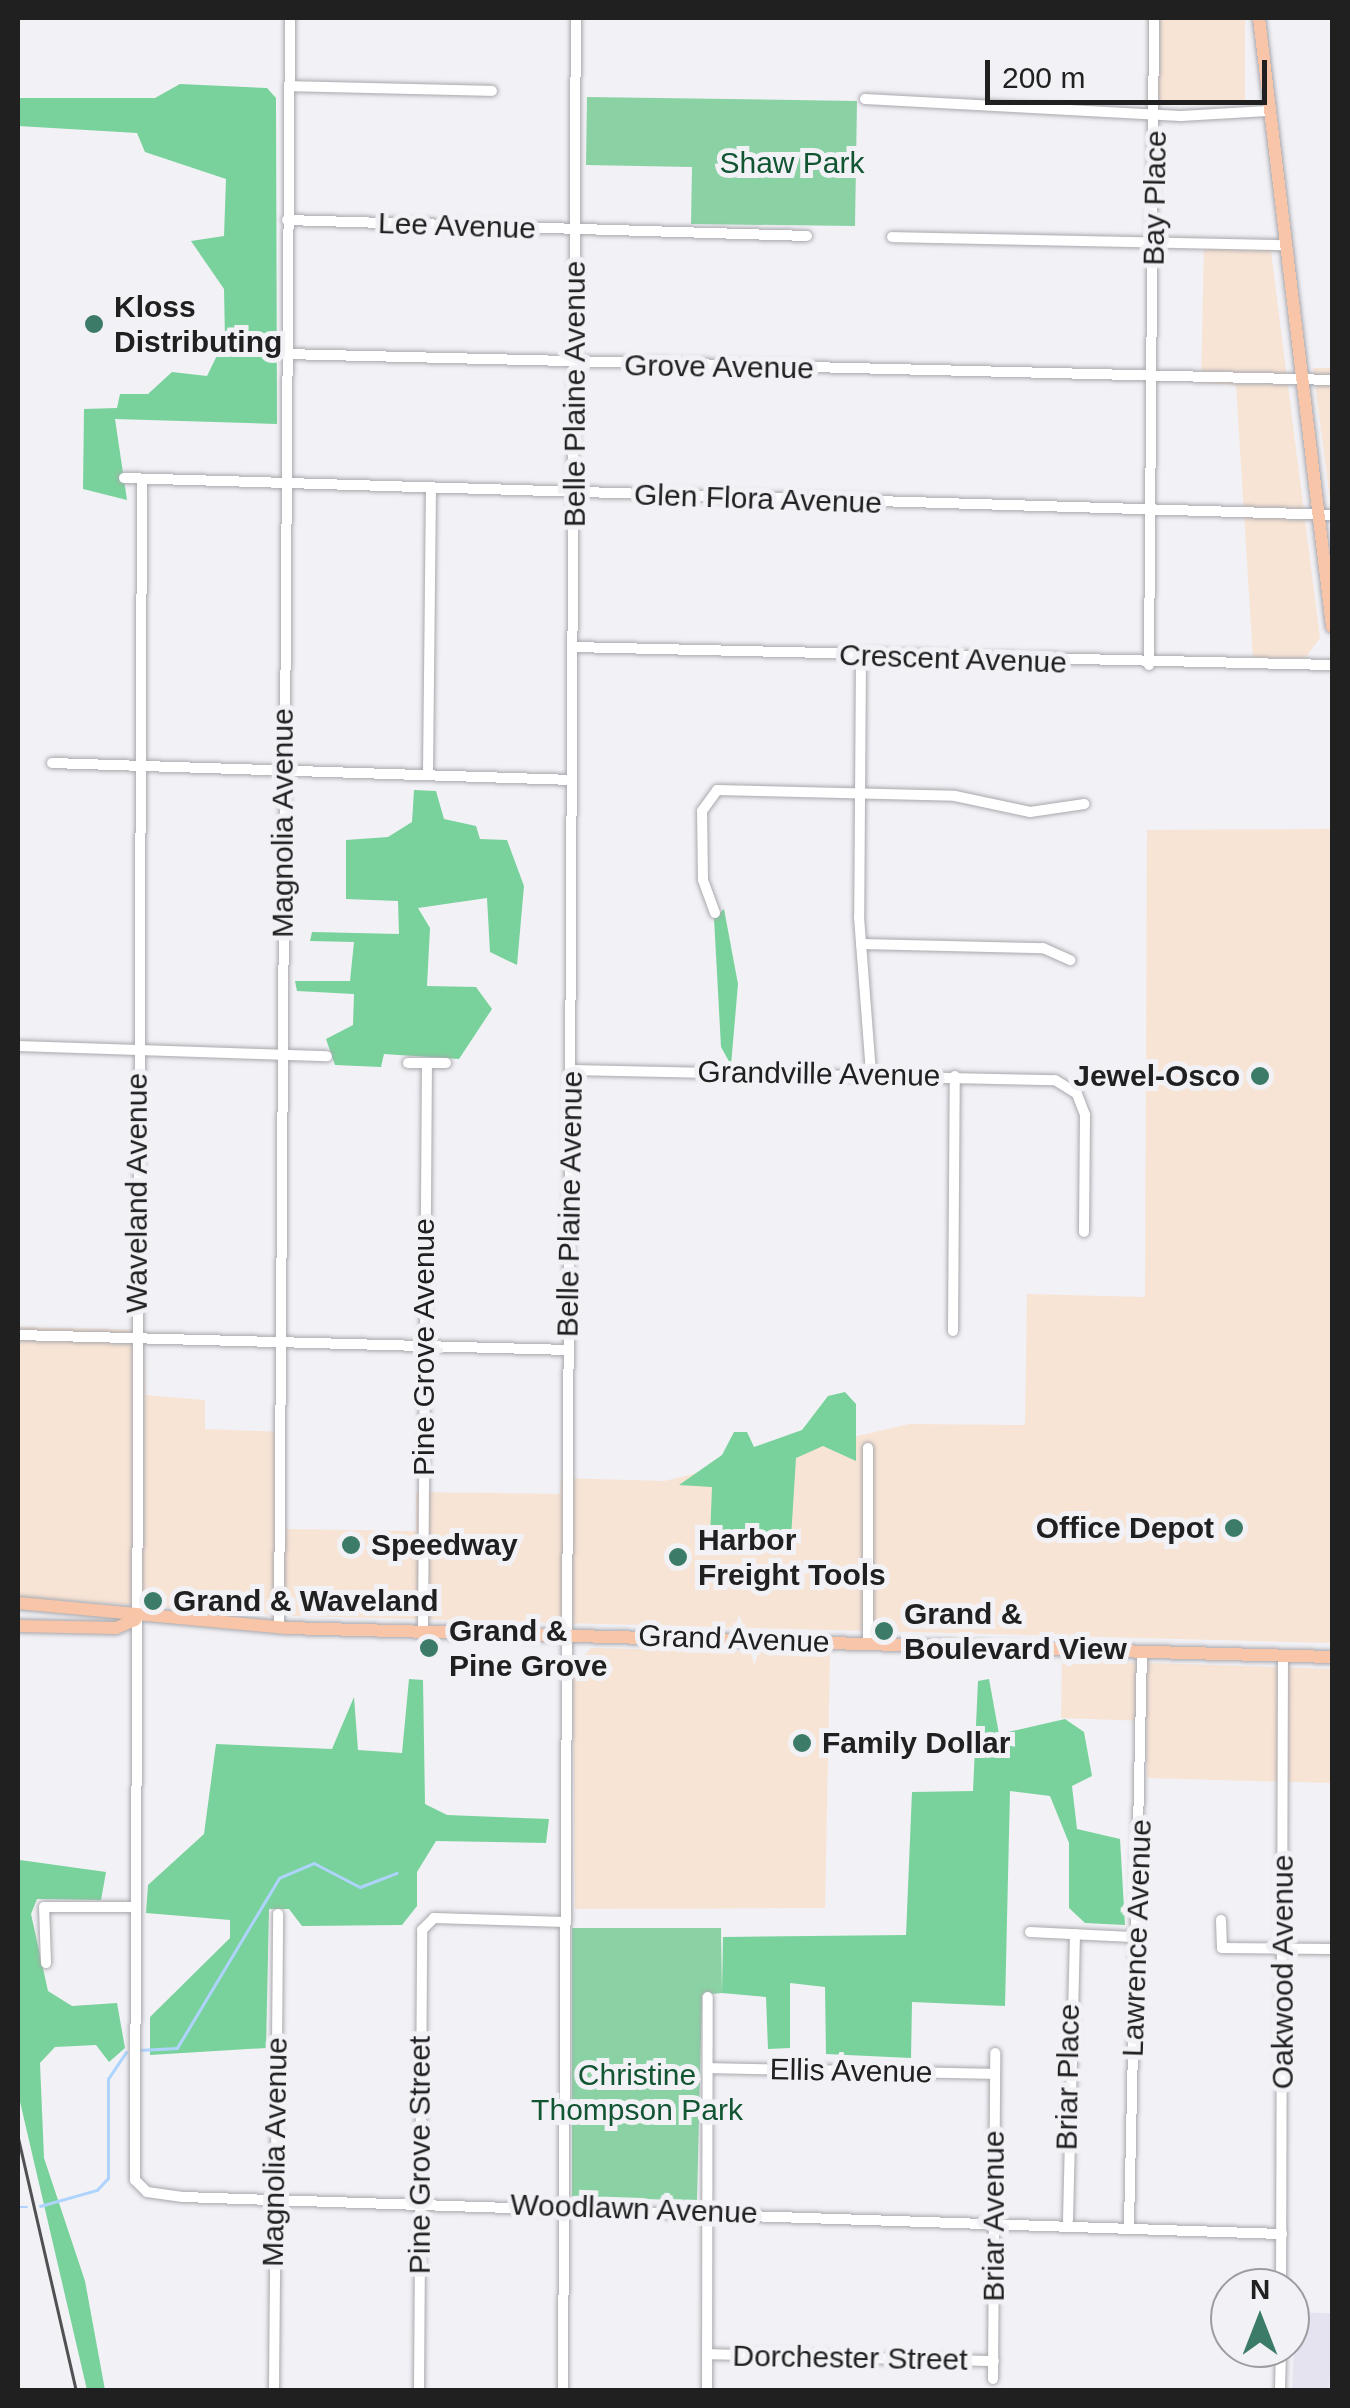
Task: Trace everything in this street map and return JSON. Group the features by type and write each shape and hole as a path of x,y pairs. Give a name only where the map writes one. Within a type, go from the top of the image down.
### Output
{"main road":[{"path":"1259,18 1282,245 1300,380 1325,514 1332,628"},
{"name":"Grand Avenue","path":"18,1603 112,1610 135,1620 279,1628 1332,1657"},
{"name":"Grand Avenue","path":"18,1626 116,1628 135,1620"}],"street":[{"name":"Magnolia Avenue","path":"279,1628 290,18"},
{"name":"Belle Plaine Avenue","path":"563,2390 576,18"},
{"name":"Bay Place","path":"1152,513 1154,18"},
{"path":"289,86 492,91"},
{"path":"864,99 1156,114 1267,111"},
{"name":"Lee Avenue","path":"287,220 807,236"},
{"path":"892,238 1282,245"},
{"name":"Grove Avenue","path":"285,354 1153,379 1332,380"},
{"name":"Glen Flora Avenue","path":"124,478 1152,513 1325,514"},
{"name":"Waveland Avenue","path":"140,2187 133,2172 142,479"},
{"path":"428,772 430,488"},
{"path":"1149,665 1152,513"},
{"name":"Crescent Avenue","path":"573,648 1149,665 1332,665"},
{"path":"860,656 861,944 870,1074"},
{"path":"52,762 428,772 572,780"},
{"path":"715,913 702,868 709,795 956,796 1008,812 1084,804"},
{"path":"861,944 1043,948 1070,960"},
{"path":"18,1046 327,1056"},
{"path":"408,1063 446,1063"},
{"name":"Pine Grove Avenue","path":"423,1632 427,1063"},
{"name":"Grandville Avenue","path":"571,1070 954,1076 1066,1084 1085,1115 1084,1232"},
{"path":"953,1331 954,1076"},
{"path":"18,1334 568,1350"},
{"path":"868,1448 868,1643"},
{"name":"Lawrence Avenue","path":"1129,2225 1132,1937 1142,1651"},
{"name":"Oakwood Avenue","path":"1282,2268 1283,1656"},
{"path":"46,1963 44,1907 134,1907"},
{"name":"Magnolia Avenue","path":"274,2390 278,1914"},
{"path":"1221,1920 1222,1948 1332,1950"},
{"name":"Pine Grove Street","path":"420,2390 420,2203 428,1921 565,1922"},
{"path":"1030,1932 1132,1937"},
{"name":"Briar Place","path":"1068,2220 1076,1934"},
{"path":"707,2390 708,1997"},
{"name":"Briar Avenue","path":"994,2380 995,2053"},
{"name":"Ellis Avenue","path":"708,2068 995,2074"},
{"name":"Woodlawn Avenue","path":"140,2187 275,2200 1068,2220 1282,2234"},
{"name":"Dorchester Street","path":"707,2354 994,2361"}],"shaded area":[{"path":"1148,18 1245,18 1245,105 1148,105"},
{"path":"1270,244 1320,638 1305,658 1253,658 1236,385 1201,383 1204,245"},
{"path":"1313,368 1332,368 1332,515"},
{"path":"1332,829 1332,1643 296,1616 18,1597 18,1327 144,1330 145,1395 205,1400 205,1429 284,1432 285,1529 416,1531 416,1492 560,1494 561,1478 664,1481 909,1424 1025,1425 1027,1294 1145,1297 1147,830"},
{"path":"591,1648 830,1654 825,1908 575,1909 573,1668"},
{"path":"1062,1660 1332,1669 1332,1783 1147,1778 1147,1721 1061,1718"},
{"path":"1310,2313 1332,2313 1329,2390 1292,2390 1293,2368 1310,2368"}],"green space":[{"path":"180,84 267,88 276,98 277,424 115,419 127,500 83,489 84,409 117,408 120,394 148,394 172,372 207,376 225,339 224,289 191,241 224,236 226,179 145,152 137,133 18,126 18,98 155,98"},
{"name":"Shaw Park","path":"587,97 857,101 855,226 691,224 692,167 586,165"},
{"path":"414,790 436,791 444,819 476,826 480,839 507,840 524,886 517,965 490,952 487,898 418,908 430,928 427,986 476,987 492,1009 459,1059 384,1054 381,1067 335,1065 326,1039 353,1025 354,994 297,991 295,981 350,981 354,942 310,941 312,932 399,934 398,901 346,899 346,840 388,837 412,822"},
{"path":"724,909 738,984 731,1065 721,1047 714,918"},
{"path":"845,1392 856,1404 856,1461 823,1446 796,1458 791,1538 710,1538 712,1487 679,1485 722,1455 734,1432 747,1432 754,1447 802,1430 828,1396"},
{"path":"409,1679 423,1680 425,1804 447,1815 549,1819 546,1843 436,1841 417,1872 417,1906 402,1925 302,1926 289,1909 269,1909 266,2048 150,2055 150,2017 230,1938 230,1920 146,1913 148,1885 204,1834 216,1744 332,1749 354,1697 358,1750 402,1753"},
{"path":"989,1679 999,1734 1065,1719 1084,1732 1092,1776 1072,1786 1077,1829 1120,1839 1125,1925 1085,1923 1069,1908 1069,1843 1050,1796 1010,1791 1005,2006 912,2002 911,2058 826,2054 825,1987 790,1983 790,2048 768,2049 766,1997 722,1993 723,1937 906,1935 912,1792 973,1791 978,1681"},
{"path":"18,1824 20,1860 106,1872 101,1900 37,1899 31,1914 48,1991 72,2006 117,2003 125,2048 109,2062 96,2045 55,2047 40,2063 44,2158 85,2281 105,2390 87,2390 18,2093"},
{"name":"Christine Thompson Park","path":"572,1928 721,1928 722,1993 702,1995 697,2201 572,2196"}],"waterway":[{"path":"139,2050 177,2048 279,1878 314,1863 360,1887 396,1873"},
{"path":"40,2206 97,2190 108,2178 108,2079 126,2052"},
{"path":"18,2207 27,2207"}],"railway":[{"path":"18,2136 76,2390"}],"place":[{"name":"Kloss Distributing","path":"94,324"},
{"name":"Jewel-Osco","path":"1260,1076"},
{"name":"Office Depot","path":"1234,1528"},
{"name":"Speedway","path":"351,1545"},
{"name":"Harbor Freight Tools","path":"678,1557"},
{"name":"Grand & Waveland","path":"153,1601"},
{"name":"Grand & Boulevard View","path":"884,1631"},
{"name":"Grand & Pine Grove","path":"429,1648"},
{"name":"Family Dollar","path":"802,1743"}]}
